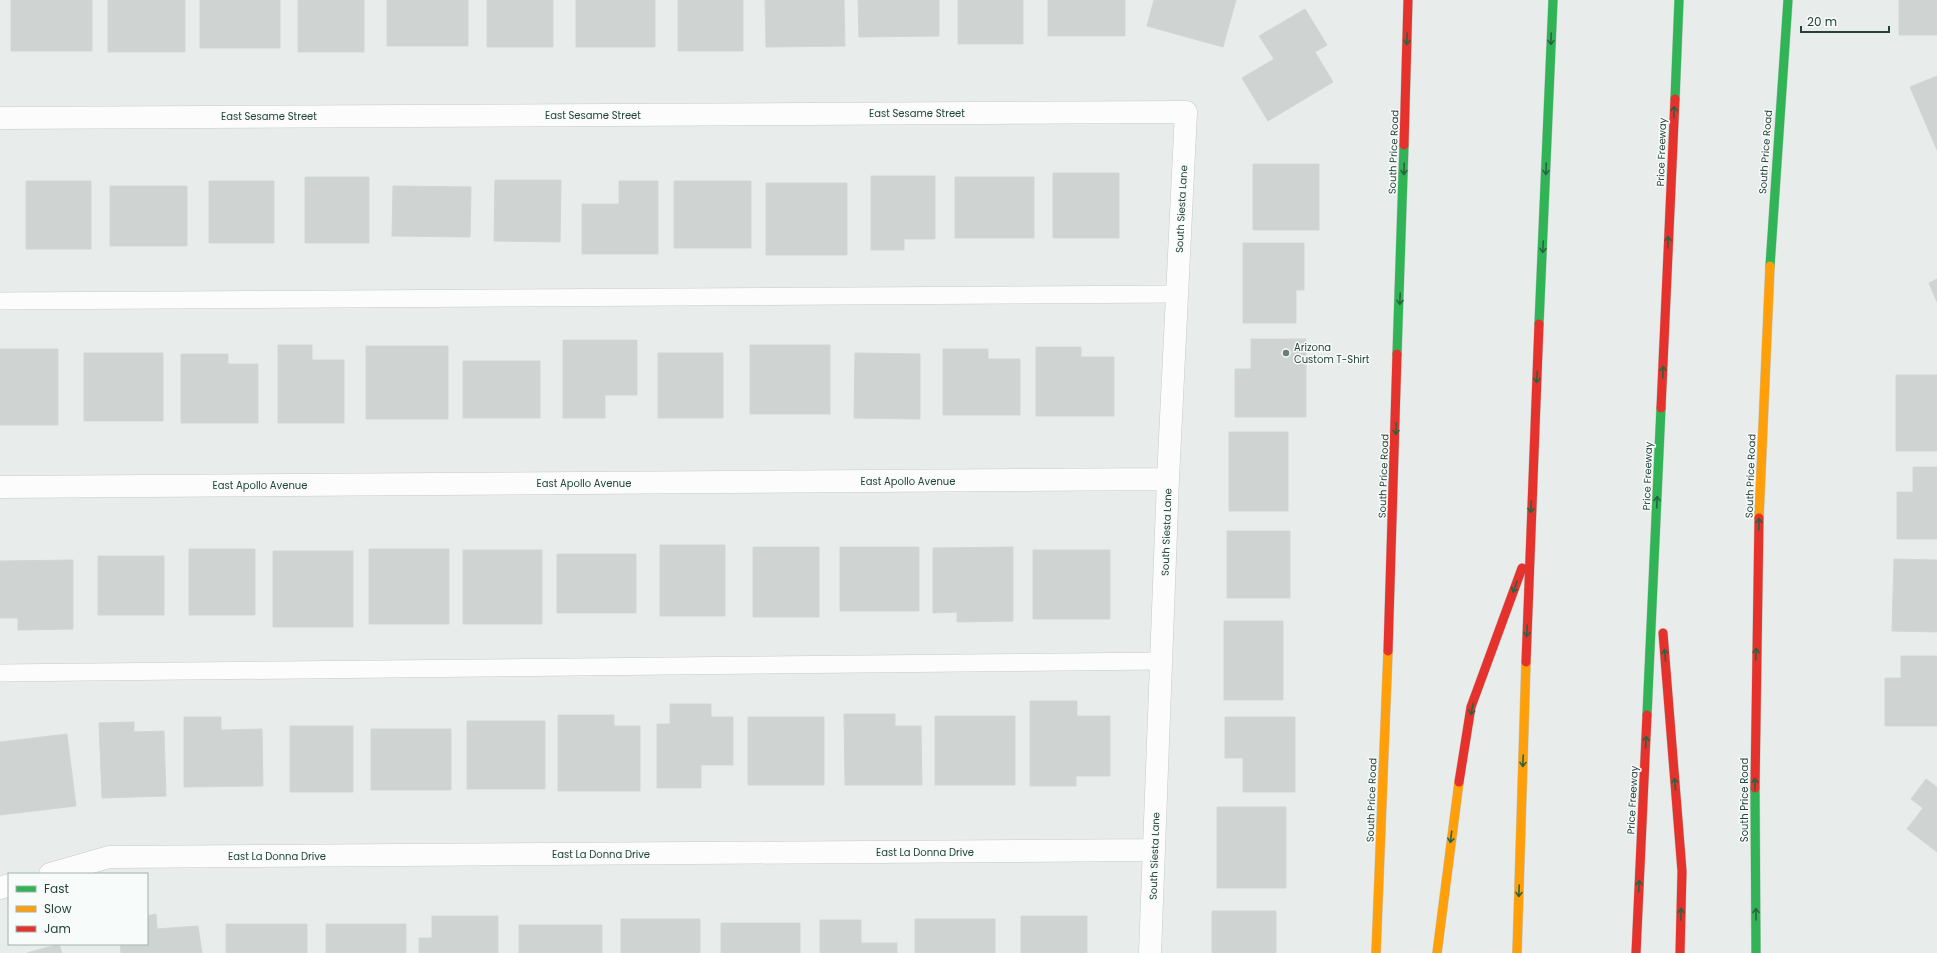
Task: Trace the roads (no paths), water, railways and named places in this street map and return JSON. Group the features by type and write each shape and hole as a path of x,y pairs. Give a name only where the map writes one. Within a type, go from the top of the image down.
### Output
{"main road":[{"name":"South Price Road","path":"1376,953 1390,594 1408,0"},
{"path":"1517,953 1529,550 1553,0"},
{"name":"Price Freeway","path":"1636,953 1656,541 1679,0"},
{"name":"South Price Road","path":"1756,953 1755,698 1759,530 1767,298 1777,137 1788,0"},
{"path":"1656,541 1661,612"},
{"path":"1437,953 1452,829 1471,707 1529,550"},
{"path":"1662,627 1682,871 1680,953"}],"street":[{"name":"East Sesame Street","path":"0,118 1186,112"},
{"name":"South Siesta Lane","path":"1150,953 1168,479 1186,112"},
{"name":"East Apollo Avenue","path":"0,487 1168,479"},
{"name":"East La Donna Drive","path":"53,873 109,857 1154,850"}],"lane":[{"path":"0,301 1177,294"},
{"path":"0,673 1161,661"}],"place":[{"name":"Arizona Custom T-Shirt","path":"1286,353"}]}
